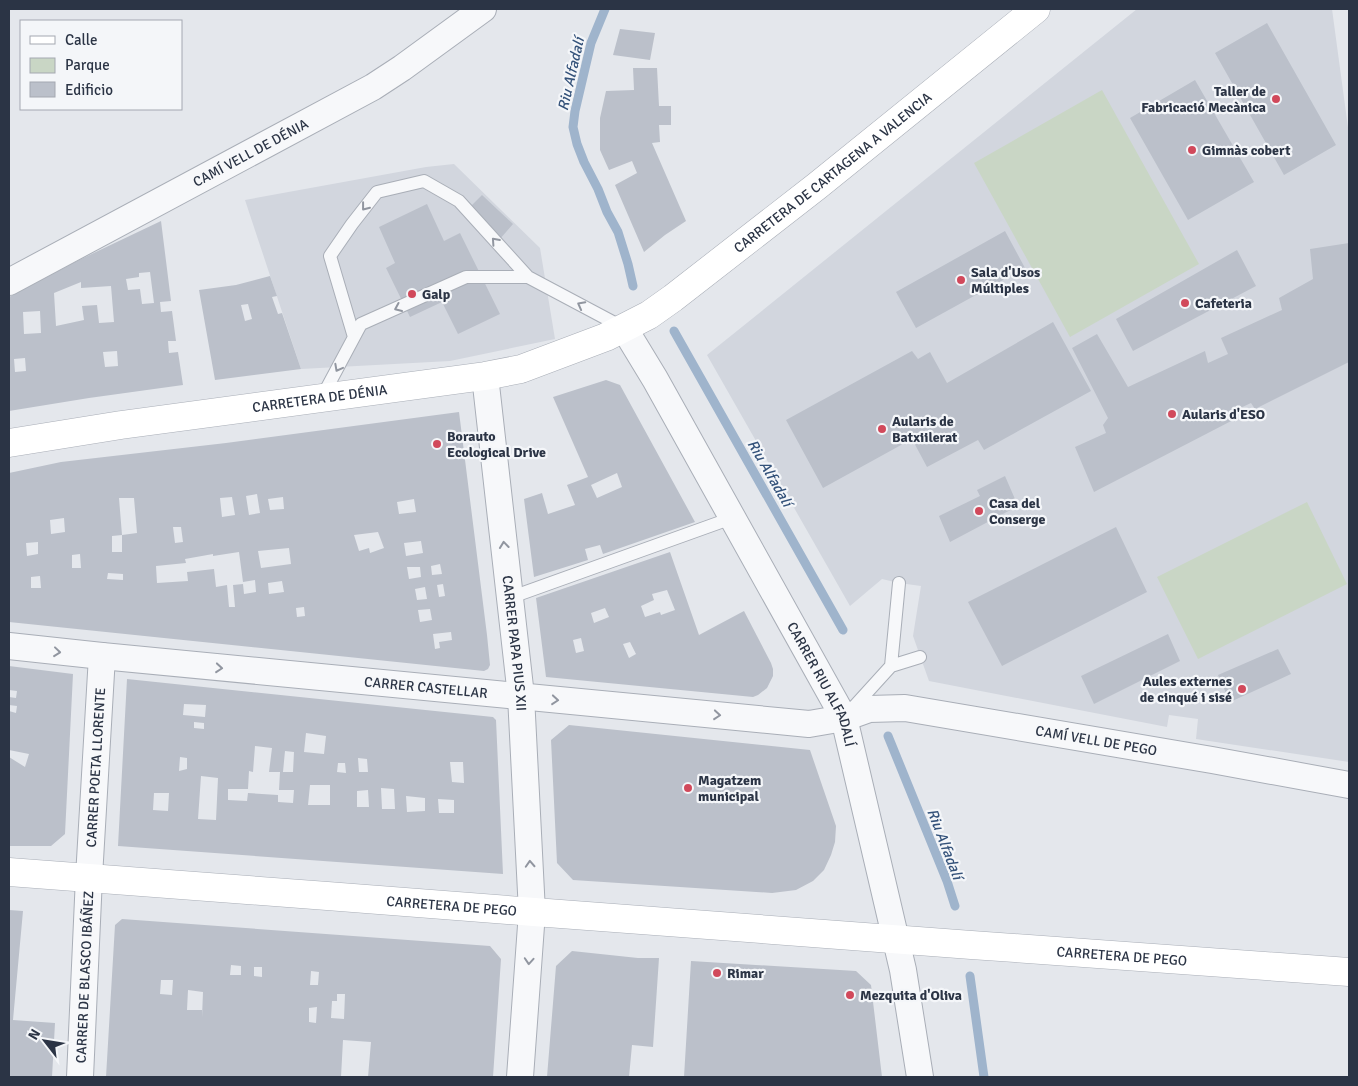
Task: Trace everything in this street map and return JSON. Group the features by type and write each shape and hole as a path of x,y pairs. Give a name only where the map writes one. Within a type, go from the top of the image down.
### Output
{"main road":[{"name":"CARRETERA DE CARTAGENA A VALENCIA","path":"624,328 649,315 696,280 825,180 1036,9"},
{"name":"CARRETERA DE DÉNIA","path":"9,443 103,428 485,376 520,369 606,337 624,328"},
{"name":"CARRETERA DE PEGO","path":"9,872 895,938 1017,949 1349,972"}],"street":[{"name":"CAMÍ VELL DE DÉNIA","path":"9,282 373,87 482,9"},
{"name":"CARRER RIU ALFADALÍ","path":"624,328 655,379 844,718 903,970 920,1077"},
{"name":"CARRER PAPA PIUS XII","path":"485,376 521,696 532,912 520,1077"},
{"name":"CARRER CASTELLAR","path":"9,646 809,724 844,718"},
{"name":"CARRER POETA LLORENTE","path":"89,878 102,656"},
{"name":"CAMÍ VELL DE PEGO","path":"844,718 869,709 905,708 1212,760 1349,786"},
{"name":"CARRER DE BLASCO IBÁÑEZ","path":"80,1077 89,878"}],"lane":[{"path":"354,337 330,256 377,192 424,181 459,201 528,277 624,328"},
{"path":"322,398 361,324 466,277 528,277"},
{"path":"509,598 732,518"},
{"path":"891,666 899,583"},
{"path":"844,718 891,666 920,657"}],"shaded area":[{"path":"1137,9 1332,9 1349,135 1349,762 1196,739 1198,719 1169,715 1167,727 929,681 913,636 921,586 882,579 850,606 707,355"},
{"name":"Galp","path":"454,164 540,248 555,339 450,361 301,369 245,200 426,167"}],"green space":[{"path":"1102,90 1199,264 1070,337 974,163"},
{"path":"1307,502 1347,584 1198,659 1157,577"}],"building":[{"name":"Taller de Fabricació Mecànica","path":"1267,23 1336,145 1284,175 1215,53"},
{"path":"620,29 655,33 650,60 613,55"},
{"path":"633,68 657,68 659,106 671,106 671,125 659,125 660,142 652,143 686,221 644,252 615,185 637,173 632,161 609,170 600,150 600,118 606,91 634,90"},
{"name":"Gimnàs cobert","path":"1195,80 1254,182 1188,220 1130,118"},
{"path":"482,195 513,224 499,240 467,210"},
{"path":"427,204 444,241 460,233 500,314 458,334 442,302 410,317 386,268 395,263 379,227"},
{"path":"161,221 171,301 160,302 161,312 172,311 176,341 168,341 169,353 178,352 183,385 9,411 9,297 79,260","holes":["150,272 154,303 142,304 140,289 128,290 126,279 139,277 139,273","81,282 81,288 111,286 114,322 99,323 97,305 82,306 84,320 56,326 54,293","40,311 41,333 24,334 23,312","117,351 118,366 105,367 103,352","25,358 26,371 15,372 14,359"]},
{"name":"Sala d'Usos Múltiples","path":"1005,231 1025,268 916,328 896,292"},
{"path":"1349,243 1349,362 1255,409 1251,403 1238,409 1237,418 1094,492 1075,447 1106,433 1103,425 1108,418 1072,348 1097,334 1128,387 1205,351 1208,363 1228,354 1221,338 1282,310 1279,298 1313,279 1310,249"},
{"name":"Cafeteria","path":"1237,250 1256,286 1133,351 1116,319"},
{"path":"270,276 277,296 272,297 278,314 282,313 301,369 215,380 199,290 236,285","holes":["248,304 252,319 245,321 241,305"]},
{"path":"1053,322 1091,391 984,450 978,440 927,467 912,439 823,488 786,420 912,351 918,359 930,352 947,383"},
{"path":"606,380 620,385 695,522 603,554 600,545 585,549 588,560 534,577 524,499 542,493 548,514 575,505 567,485 588,477 553,397","holes":["617,473 622,487 597,498 591,485"]},
{"path":"459,412 487,635 490,665 488,669 484,671 9,622 9,473 61,462 226,443","holes":["257,494 260,513 249,515 246,496","232,497 235,515 222,517 220,498","283,497 284,509 270,510 268,499","119,498 134,498 137,533 122,535","414,499 416,512 399,514 397,502","64,518 65,532 51,534 50,520","173,527 181,527 183,542 175,543","378,532 384,548 370,553 369,548 359,551 354,535","122,535 122,552 112,552 112,536","421,541 423,553 406,556 404,543","38,542 38,554 27,556 26,543","289,548 291,564 261,568 258,551","239,552 243,582 255,580 256,592 244,594 243,584 233,585 235,607 229,607 227,585 216,587 214,569 187,572 188,581 157,583 156,566 186,563 185,559","80,554 81,568 72,568 72,555","440,564 442,574 432,575 431,566","407,567 420,567 421,577 409,579","108,573 123,574 123,580 107,579","40,576 41,588 31,588 31,577","282,581 284,592 269,594 268,583","443,584 445,596 439,597 437,585","425,587 427,599 417,600 415,589","304,607 305,616 297,617 296,608","430,609 432,620 420,622 418,610","451,632 452,640 439,642 440,648 435,649 433,634"]},
{"name":"Casa del Conserge","path":"1005,476 1018,506 950,542 939,516 980,496 977,490"},
{"path":"1116,527 1147,592 1002,666 968,602"},
{"path":"670,552 699,635 744,611 771,663 773,676 767,688 753,697 546,677 536,598","holes":["667,590 675,610 661,615 660,612 645,617 641,606 654,600 652,594","605,608 609,617 594,623 591,613","581,638 584,651 576,653 573,640","630,642 636,654 629,658 623,644"]},
{"path":"1168,634 1180,661 1094,704 1081,676"},
{"name":"Aules externes de cinqué i sisé","path":"1278,649 1291,674 1230,702 1218,675"},
{"path":"9,666 73,674 65,834 51,846 9,846 9,757 25,767 29,754 9,750 9,711 16,713 17,706 9,705 9,697 16,698 17,691 9,690"},
{"path":"127,679 493,717 496,720 503,874 118,846","holes":["184,704 206,705 205,717 183,715","194,722 204,723 204,729 194,728","306,733 326,736 324,754 304,752","255,746 272,748 269,772 280,772 279,790 294,790 293,803 278,802 278,795 248,793 247,801 228,800 228,789 248,789 249,771 253,772","285,751 294,752 293,772 283,772","180,757 187,758 187,769 179,771","358,758 367,759 368,772 359,772","450,762 463,762 464,783 452,782","338,763 345,763 346,773 337,772","201,776 218,778 216,820 198,819","310,785 330,785 330,805 308,805","381,788 394,789 395,809 382,809","368,790 369,807 357,807 357,791","154,793 169,793 168,811 153,810","406,796 425,798 425,811 407,812","438,799 454,800 454,813 439,813"]},
{"name":"Magatzem municipal","path":"569,725 810,750 836,826 835,842 824,870 813,881 796,890 772,893 573,880 557,863 551,740"},
{"path":"9,910 23,911 13,1020 55,1023 52,1077 9,1077"},
{"path":"122,919 490,946 501,959 493,1077 368,1077 371,1042 343,1040 341,1077 106,1077 115,925","holes":["231,965 241,966 241,975 230,975","254,967 262,967 262,977 254,976","311,971 319,972 318,985 310,985","161,980 173,980 172,995 160,994","188,990 203,992 202,1017 202,1010 187,1010","337,994 345,994 344,1019 331,1018 332,1001 337,1001","317,1007 316,1023 309,1022 309,1008"]},
{"path":"572,951 638,958 659,958 653,1047 632,1045 629,1077 547,1077 556,966"},
{"path":"691,961 856,971 871,985 882,1077 684,1077"}],"waterway":[{"name":"Riu Alfadalí","path":"605,9 591,43 573,127 584,162 618,232 633,286"},
{"name":"Riu Alfadalí","path":"674,331 843,630"},
{"name":"Riu Alfadalí","path":"888,736 947,881 955,906"},
{"name":"Riu Alfadalí","path":"970,976 984,1077"}],"place":[{"name":"Taller de Fabricació Mecànica","path":"1276,99"},
{"name":"Gimnàs cobert","path":"1192,150"},
{"name":"Sala d'Usos Múltiples","path":"961,280"},
{"name":"Galp","path":"412,294"},
{"name":"Cafeteria","path":"1185,303"},
{"name":"Aularis d'ESO","path":"1172,414"},
{"name":"Aularis de Batxiilerat","path":"882,429"},
{"name":"Borauto Ecological Drive","path":"437,444"},
{"name":"Casa del Conserge","path":"979,511"},
{"name":"Aules externes de cinqué i sisé","path":"1242,689"},
{"name":"Magatzem municipal","path":"688,788"},
{"name":"Rimar","path":"717,973"},
{"name":"Mezquita d'Oliva","path":"850,995"}]}
